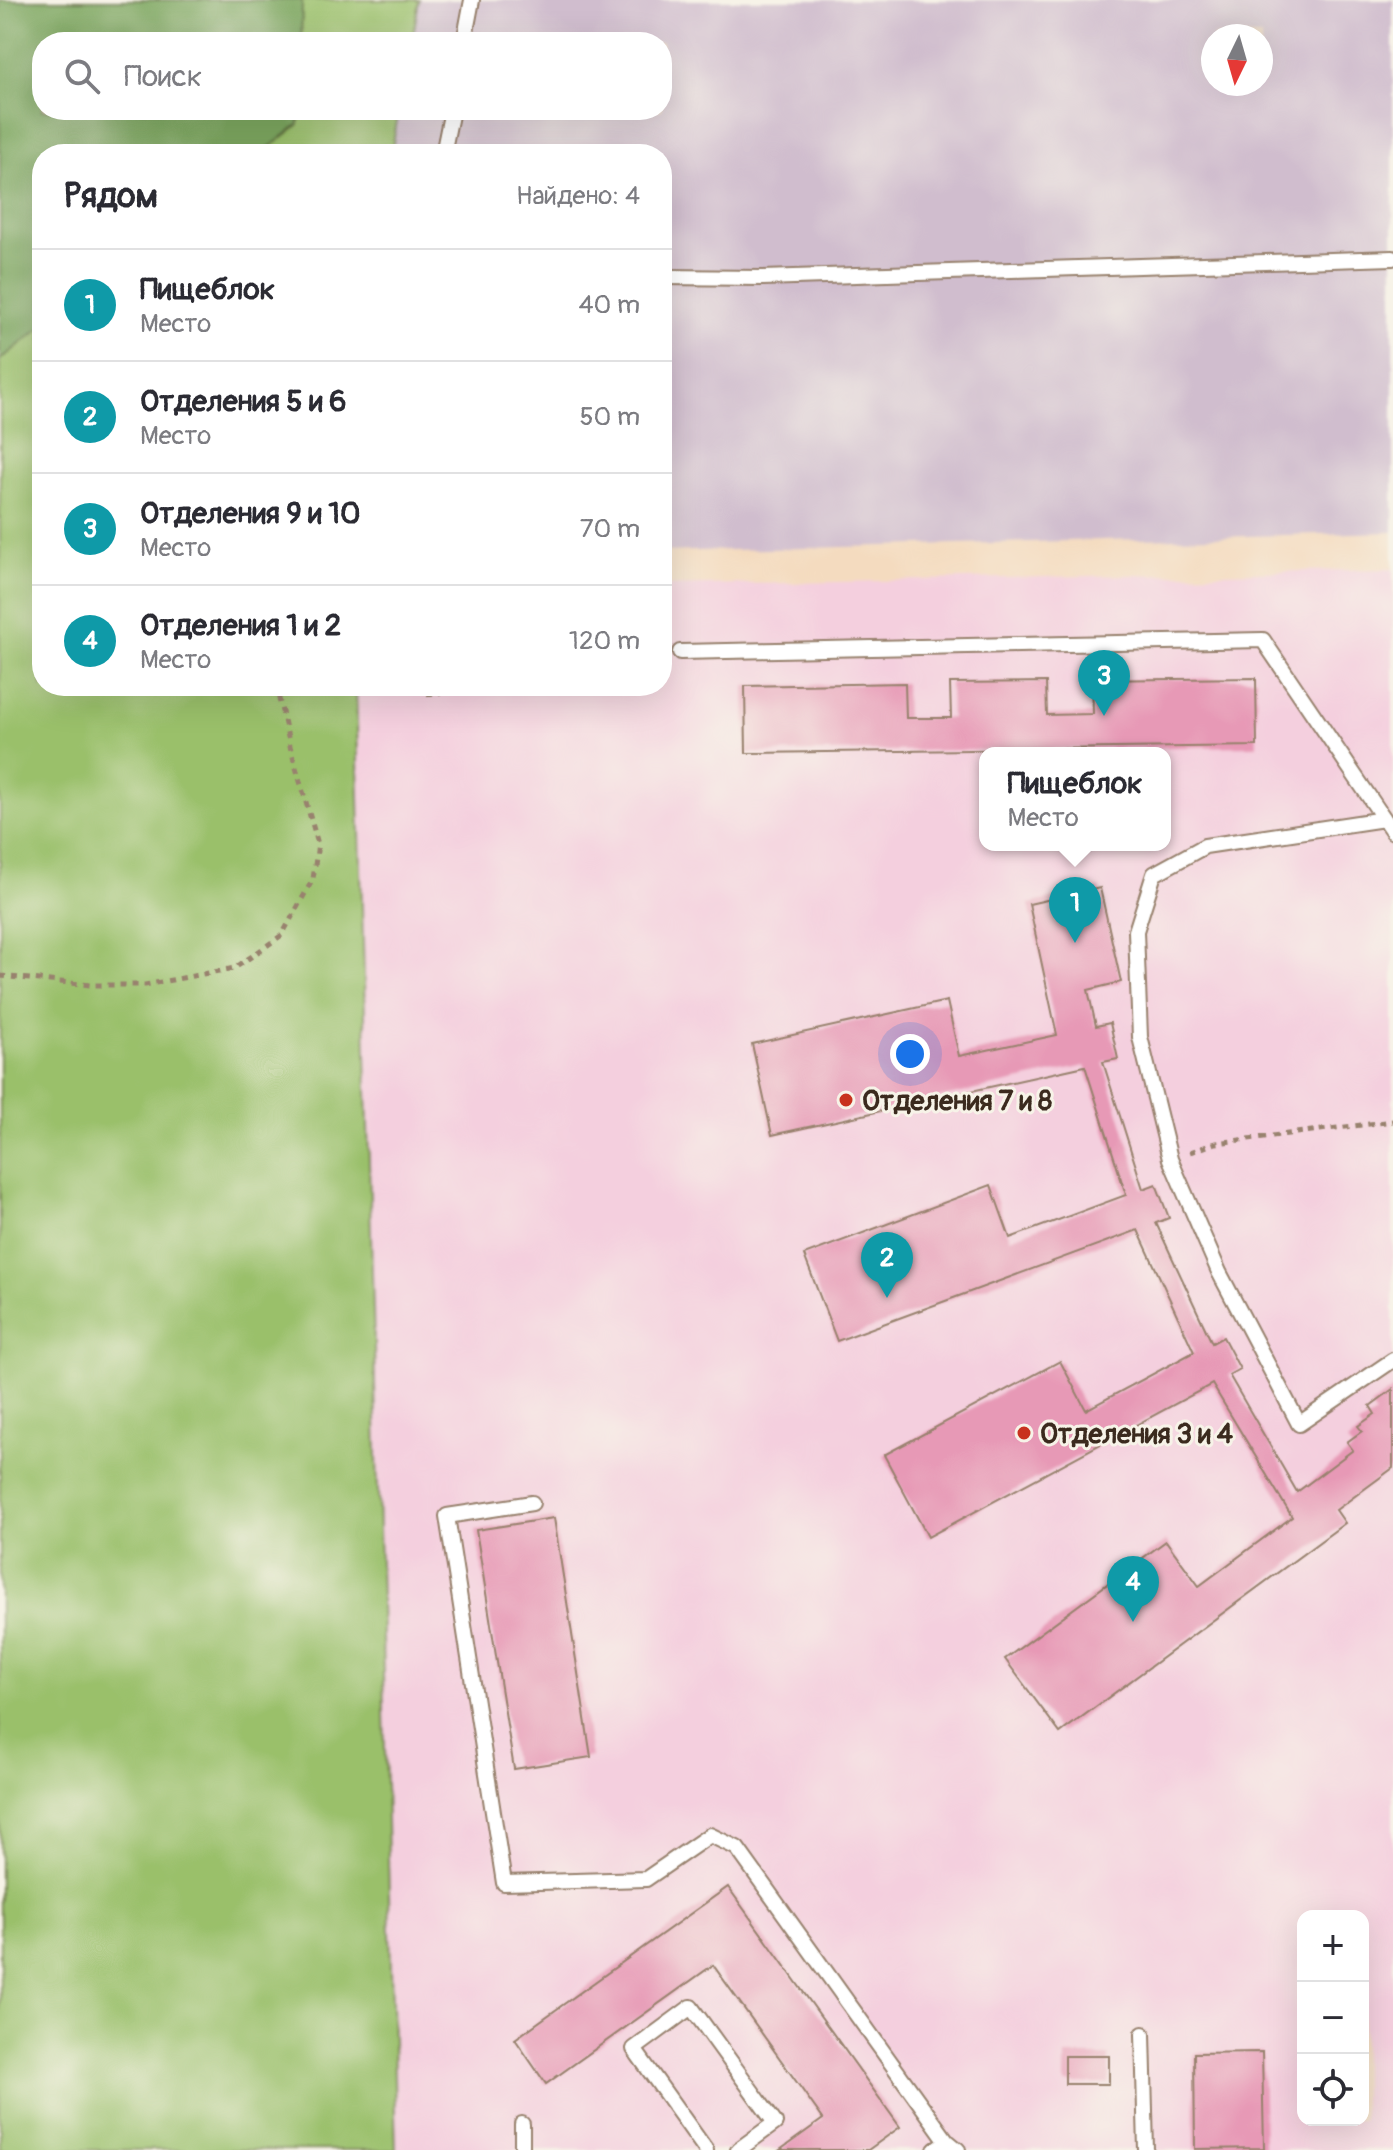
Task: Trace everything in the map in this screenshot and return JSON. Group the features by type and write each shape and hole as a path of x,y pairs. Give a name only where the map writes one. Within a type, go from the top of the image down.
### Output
{"lane":[{"path":"466,32 472,0"},
{"path":"445,144 450,120"},
{"path":"672,277 763,278 1393,258"},
{"path":"680,652 1263,640 1389,826 1205,846 1154,874 1136,931 1140,1037 1170,1159 1219,1272 1299,1424 1393,1360"},
{"path":"532,1503 447,1516 504,1883 646,1879 710,1835 737,1848 947,2147"},
{"path":"706,2150 634,2049 691,2007 775,2123 738,2150"},
{"path":"1143,2034 1146,2150"},
{"path":"522,2124 522,2150"}],"path":[{"path":"0,976 90,985 145,985 235,968 282,935 313,879 318,844 278,696"},
{"path":"1170,1159 1216,1143 1393,1121"}],"shaded area":[{"path":"419,0 1393,0 1393,532 672,552 672,144 393,144 397,120 672,120 672,32 414,32"},
{"path":"1393,569 1393,2150 396,2150 356,696 672,696 672,586"}],"green space":[{"path":"0,0 302,0 301,32 32,32 32,120 299,120 299,124 274,144 32,144 32,335 0,360"},
{"path":"302,0 419,0 414,32 301,32"},
{"path":"299,120 397,120 393,144 274,144 299,124"},
{"path":"32,335 32,696 356,696 396,2150 0,2150 0,360"}],"building":[{"path":"1256,678 1257,746 979,747 979,750 746,753 745,686 905,683 906,718 951,718 950,683 1046,682 1047,715 1093,714 1092,680"},
{"path":"1100,888 1121,982 1088,990 1096,1026 1110,1023 1118,1059 1103,1062 1143,1189 1156,1184 1169,1218 1156,1223 1212,1343 1223,1337 1240,1369 1229,1375 1297,1492 1353,1450 1347,1442 1362,1431 1358,1426 1375,1414 1370,1406 1393,1389 1393,1468 1336,1510 1345,1523 1060,1733 1005,1659 1166,1541 1199,1586 1292,1517 1212,1384 928,1537 884,1455 1060,1361 1086,1410 1194,1352 1138,1230 837,1341 804,1255 991,1185 1010,1238 1126,1195 1085,1066 772,1135 752,1044 947,1001 959,1056 1057,1035 1029,904"},
{"path":"554,1518 591,1757 514,1769 476,1530"},
{"path":"728,1887 900,2127 868,2150 780,2150 823,2119 713,1965 546,2084 515,2039"},
{"path":"1262,2052 1264,2148 1195,2149 1194,2053"},
{"path":"1065,2056 1109,2056 1109,2084 1065,2084"}],"place":[{"name":"Отделения 9 и 10","path":"1104,716"},
{"name":"Пищеблок","path":"1075,943"},
{"name":"Отделения 7 и 8","path":"846,1100"},
{"name":"Отделения 5 и 6","path":"887,1298"},
{"name":"Отделения 3 и 4","path":"1024,1433"},
{"name":"Отделения 1 и 2","path":"1133,1622"}]}
